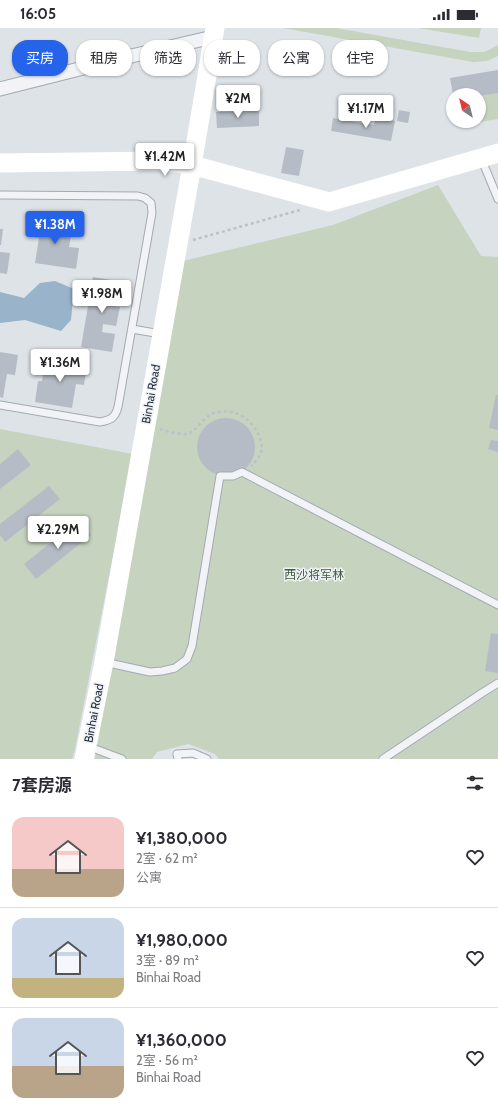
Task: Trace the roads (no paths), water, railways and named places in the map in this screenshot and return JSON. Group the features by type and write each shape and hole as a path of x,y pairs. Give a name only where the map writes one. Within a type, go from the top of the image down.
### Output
{"main road":[{"name":"Binhai Road","path":"86,752 104,662 192,165 214,32"},
{"path":"0,163 158,161 192,165 329,202 489,155"}],"street":[{"path":"0,89 127,57 214,32"}],"lane":[{"path":"489,155 498,199"},
{"path":"0,195 138,196 145,198 151,203 152,213 116,415 109,420 100,422 0,405"},
{"path":"132,329 162,334"},
{"path":"104,662 150,672 175,668 187,659 192,646 220,476 233,476 242,472 498,605"},
{"path":"383,759 498,683"},
{"path":"86,752 122,759"},
{"path":"178,759 177,754 193,753 207,759"}],"water":[{"path":"55,281 74,289 71,320 61,331 25,320 0,323 0,292 24,298 40,283"}],"park label":[{"name":"西沙将军林","path":"314,575"}]}
